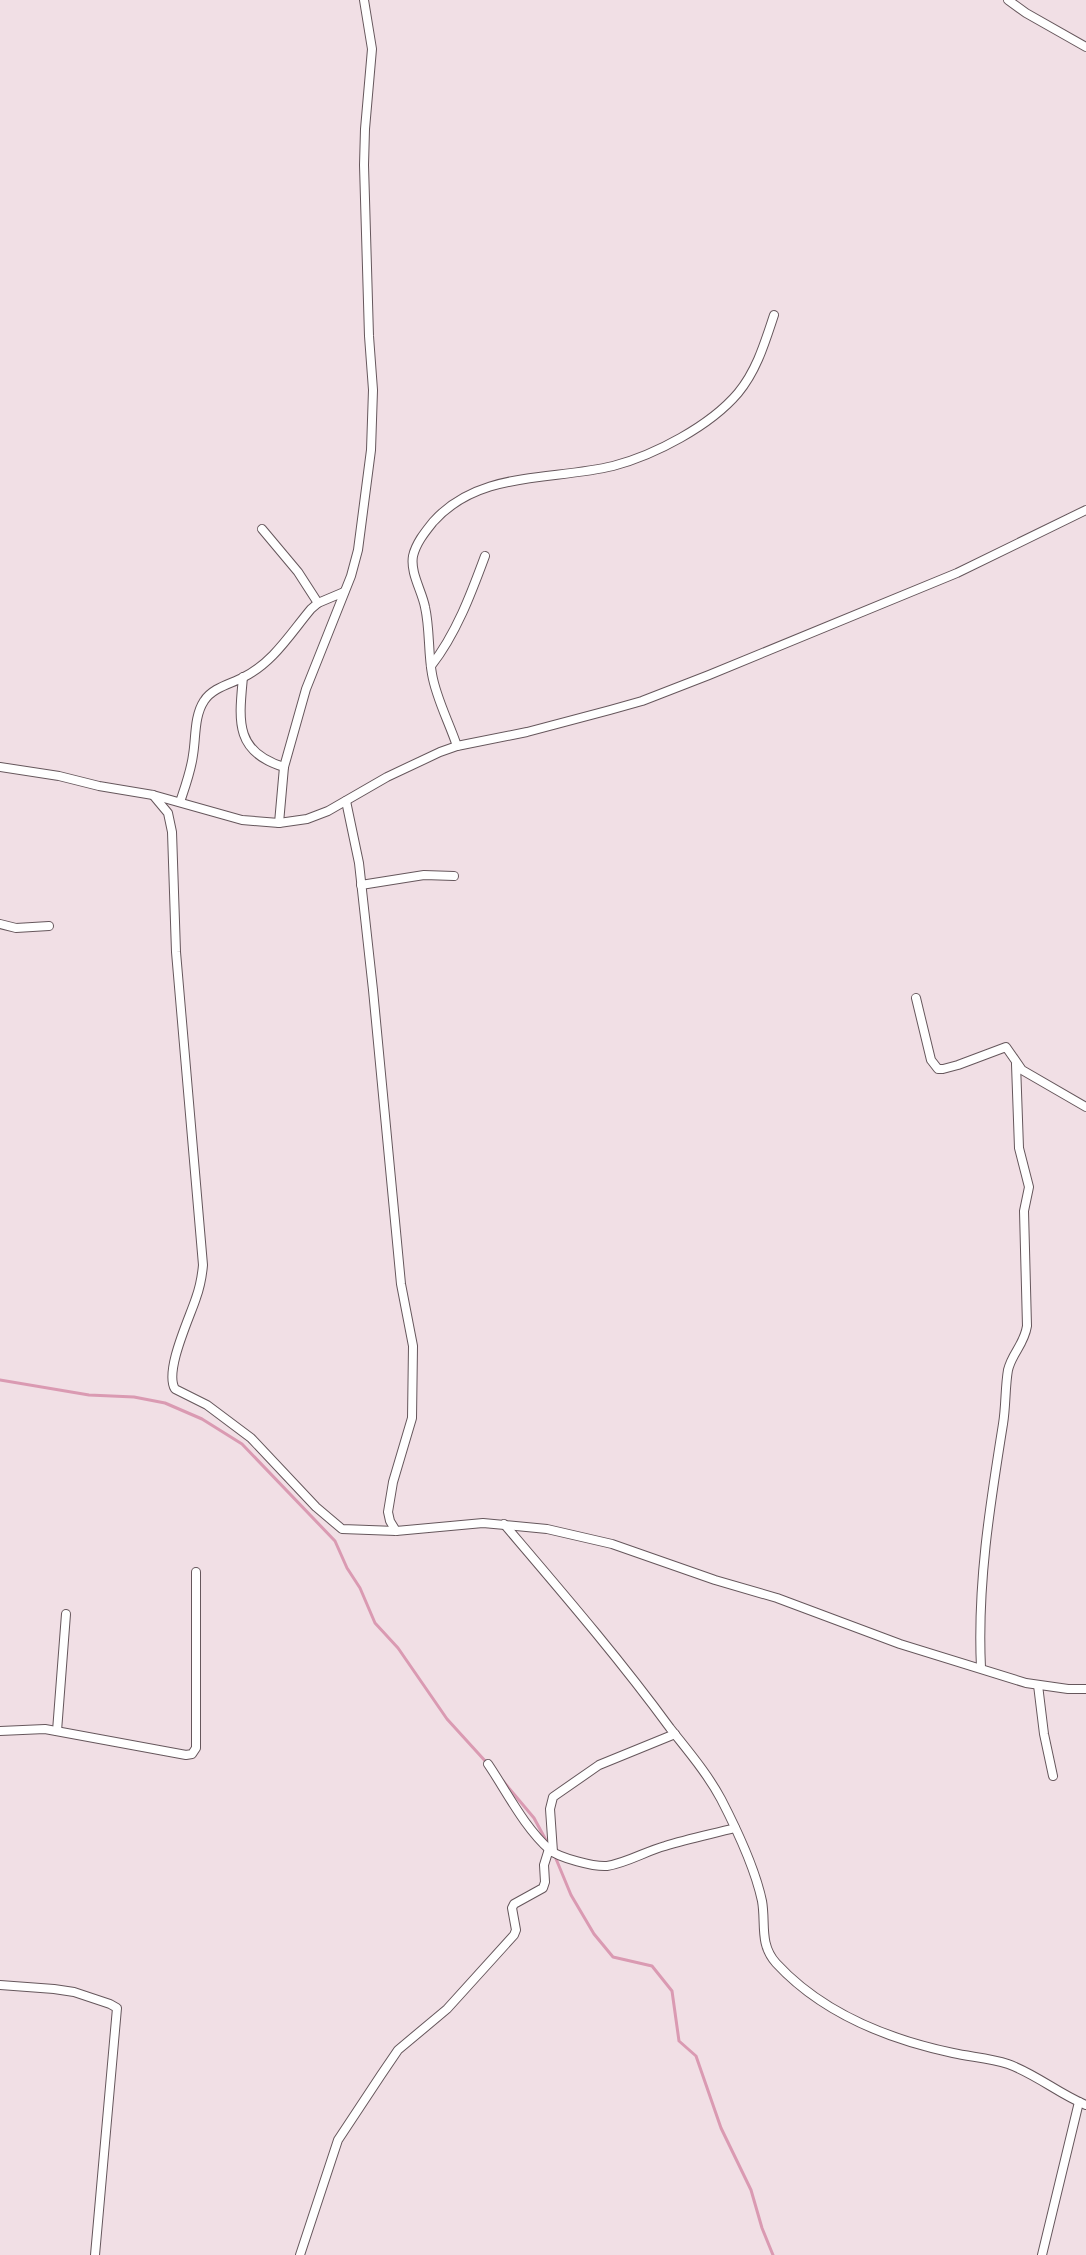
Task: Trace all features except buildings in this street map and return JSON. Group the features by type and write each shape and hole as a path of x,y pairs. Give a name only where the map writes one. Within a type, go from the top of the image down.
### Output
{"street":[{"path":"280,822 284,767 306,689 344,592 358,550 368,477 373,413 364,173 365,129 372,49 364,0"},
{"path":"1008,0 1026,13 1086,47"},
{"path":"458,746 438,692 431,666 425,607 412,566 416,546 424,532 440,514 457,500 485,488 503,483 613,466 652,452 678,438 714,415 738,393 758,362 774,315"},
{"path":"0,767 59,776 99,786 153,795 242,820 280,822 307,819 328,811 387,777 440,752 458,746 571,721 663,693 957,573 1086,510"},
{"path":"262,529 294,568 318,603"},
{"path":"431,666 449,640 465,608 485,556"},
{"path":"180,802 190,771 197,724 204,700 224,685 243,677 276,653 300,622 318,603 344,592"},
{"path":"243,677 240,710 243,737 260,756 271,763 284,767"},
{"path":"153,795 168,812 172,832 176,952 203,1264 196,1299 176,1354 172,1384 175,1389 207,1405 251,1438 316,1507 339,1527 346,1530 396,1531 426,1529 455,1524 504,1524 547,1529 612,1544 715,1580 778,1598 893,1641 1038,1685 1068,1689 1086,1688"},
{"path":"346,800 361,885 401,1284 413,1346 412,1418 393,1482 388,1512 390,1521 396,1531"},
{"path":"361,885 412,876 454,876"},
{"path":"0,924 16,928 49,926"},
{"path":"916,998 931,1060 938,1068 943,1069 958,1065 1003,1048 1008,1049 1016,1064 1037,1080 1086,1107"},
{"path":"981,1668 980,1589 1004,1419 1008,1370 1013,1358 1024,1342 1027,1326 1028,1302 1024,1217 1029,1187 1019,1148 1016,1064"},
{"path":"504,1524 645,1693 675,1734 699,1763 720,1797 735,1828 762,1900 763,1936 768,1952 776,1963 817,1999 866,2027 895,2038 952,2053 1011,2065 1083,2104 1042,2255"},
{"path":"0,1731 34,1728 186,1755 194,1752 197,1628 196,1572"},
{"path":"57,1731 66,1614"},
{"path":"1038,1685 1044,1734 1053,1776"},
{"path":"300,2255 334,2150 344,2130 398,2050 447,2009 514,1935 516,1930 512,1908 514,1904 538,1892 544,1885 544,1865 551,1851 550,1808 553,1797 599,1765 675,1734"},
{"path":"488,1764 528,1824 551,1851 585,1863 606,1866 665,1846 735,1828"},
{"path":"0,1985 54,1988 74,1992 110,2004 117,2008 95,2255"}],"waterway":[{"path":"0,1380 89,1395 134,1397 165,1403 202,1419 242,1444 335,1541 347,1568 360,1588 375,1623 398,1648 447,1719 487,1763"},
{"path":"503,1781 534,1818 548,1844"},
{"path":"554,1854 571,1895 594,1934 613,1957 652,1966 672,1991 679,2041 696,2056 721,2128 751,2190 762,2228 773,2255"}]}
